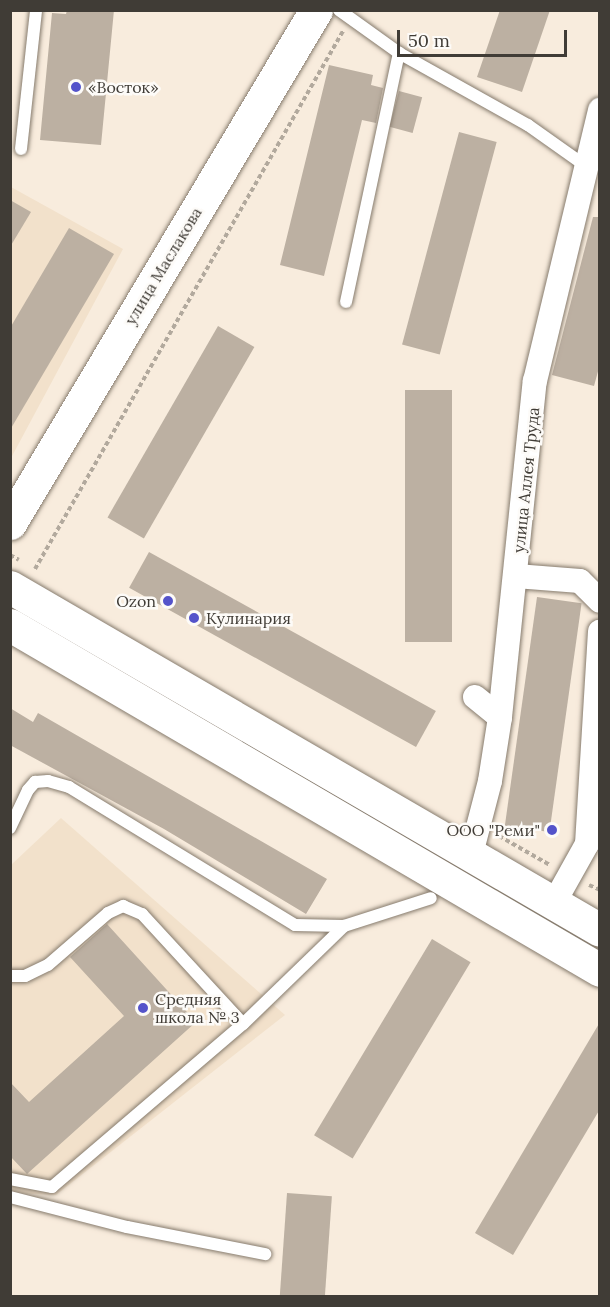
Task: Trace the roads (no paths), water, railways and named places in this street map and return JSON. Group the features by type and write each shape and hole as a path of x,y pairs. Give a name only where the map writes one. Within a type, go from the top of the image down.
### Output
{"street":[{"name":"улица Маслакова","path":"10,522 316,10"},
{"name":"улица Аллея Труда","path":"475,840 500,717 535,381 600,110"},
{"path":"516,576 580,582 600,601"},
{"path":"10,587 563,889 600,930"},
{"path":"10,625 600,970"},
{"path":"563,889 587,844 600,631"},
{"path":"475,697 500,717"}],"lane":[{"path":"21,149 36,10"},
{"path":"339,10 399,53 528,125 586,167"},
{"path":"346,302 399,53"},
{"path":"10,828 28,790 35,782 48,781 69,787 295,925 344,926 431,898"},
{"path":"10,976 25,976 48,965 108,913 123,906 142,914 243,1024"},
{"path":"10,1179 52,1187 243,1024 344,926"},
{"path":"10,1197 116,1225 265,1254"}],"place":[{"name":"«Восток»","path":"76,87"},
{"name":"Ozon","path":"168,601"},
{"name":"Кулинария","path":"194,618"},
{"name":"ООО \"Реми\"","path":"552,830"},
{"name":"Средняя школа № 3","path":"143,1008"}]}
